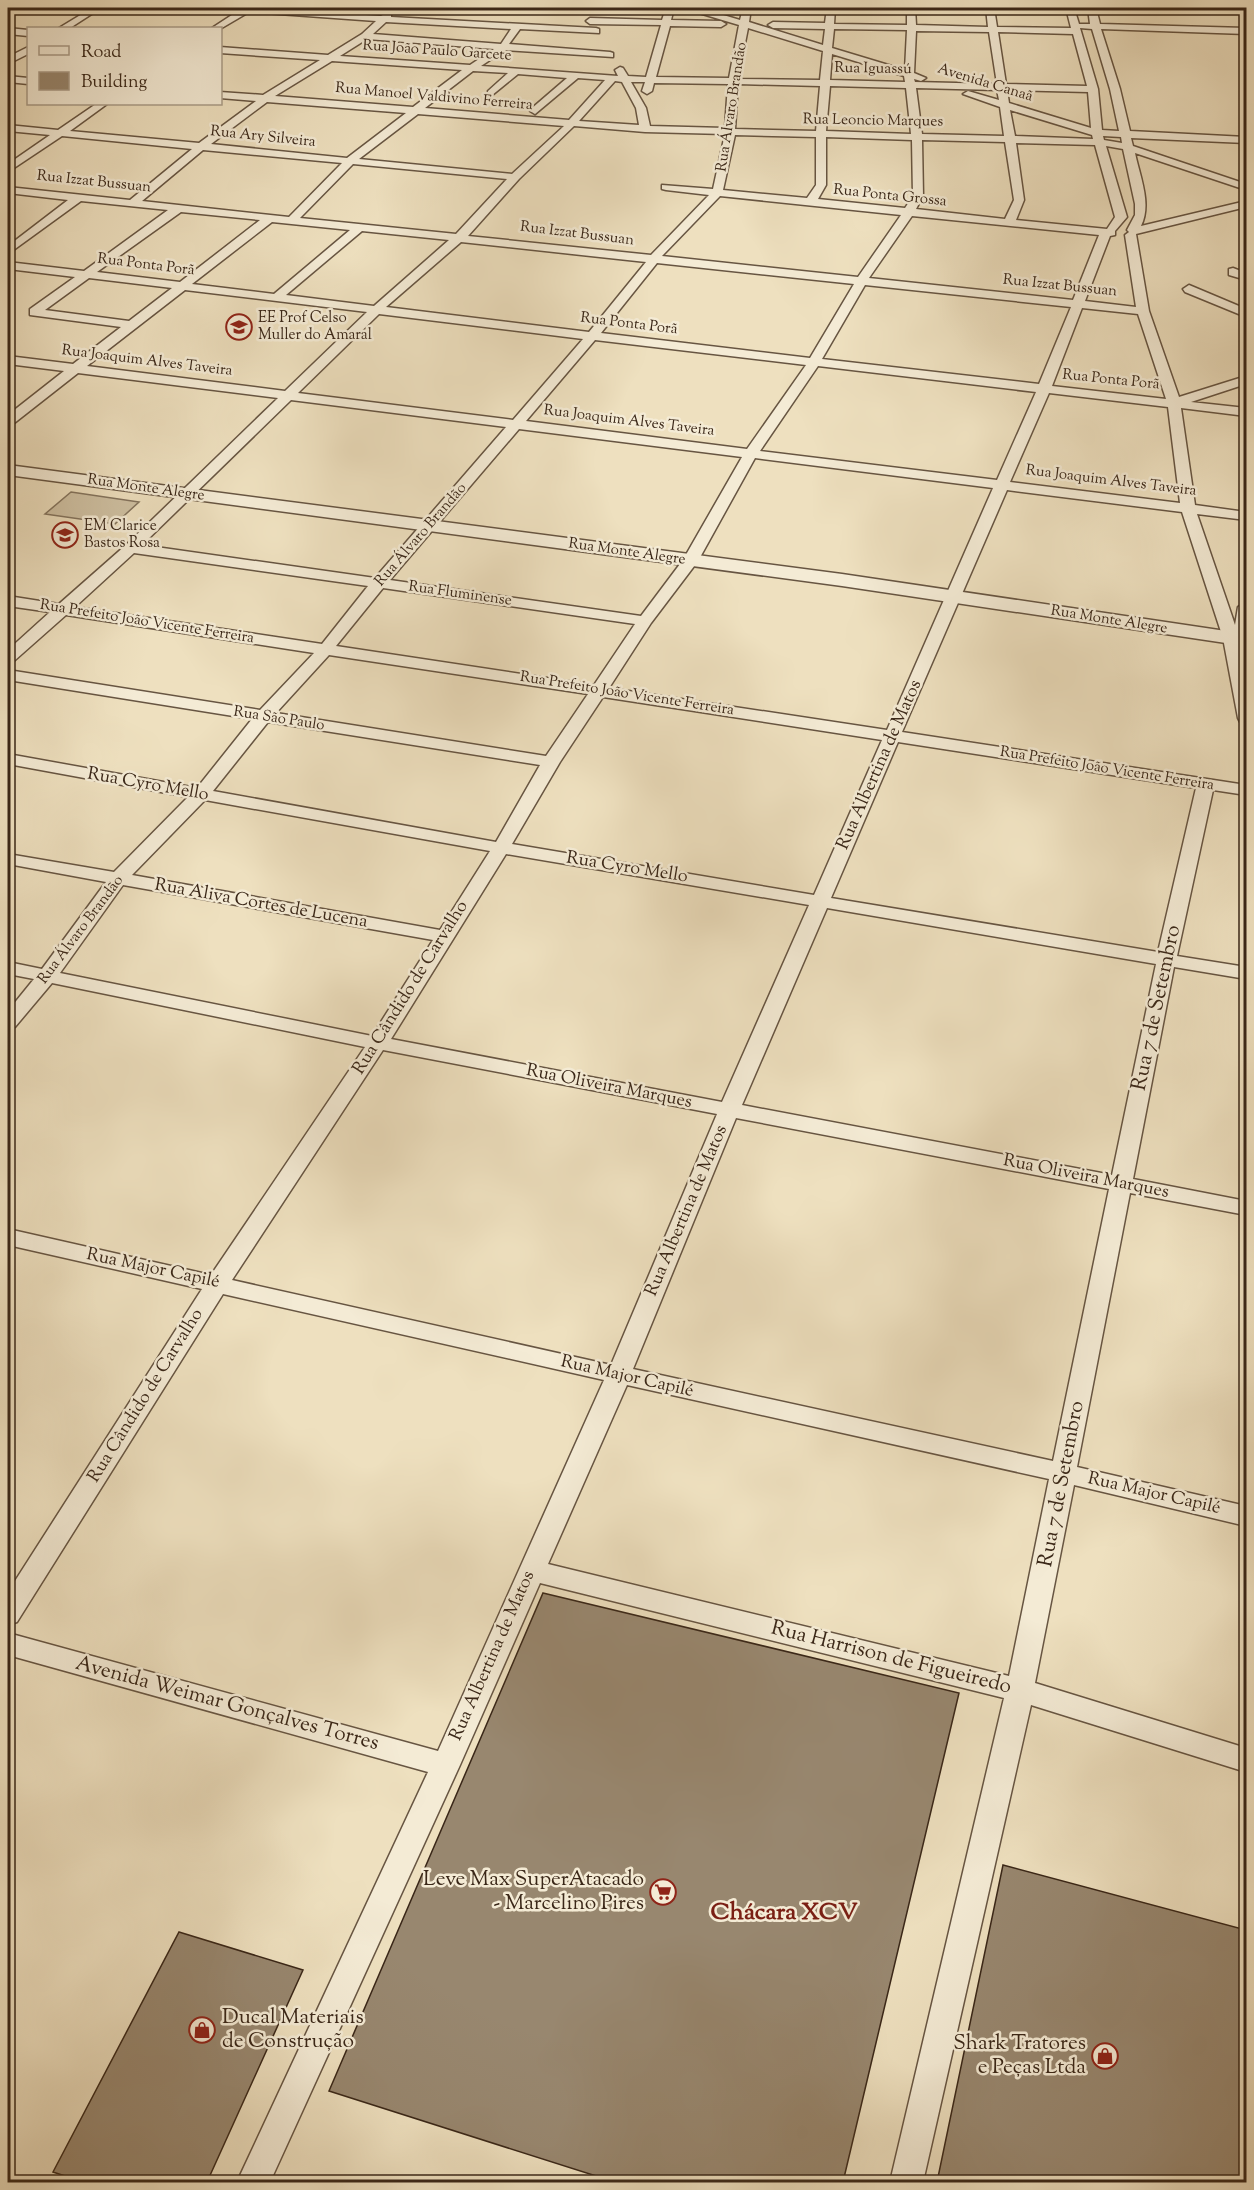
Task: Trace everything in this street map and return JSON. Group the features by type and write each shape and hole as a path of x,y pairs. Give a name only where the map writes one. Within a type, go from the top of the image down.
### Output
{"street":[{"path":"66,27 96,8"},
{"path":"231,8 517,27 603,43"},
{"path":"218,27 248,8"},
{"path":"133,203 202,146 266,98 365,36 382,19 398,8"},
{"path":"588,8 590,21 641,108 645,129"},
{"path":"641,108 652,80 670,8"},
{"name":"Avenida Canaã","path":"692,8 909,74 1098,137 1125,141 1246,176"},
{"name":"Rua Álvaro Brandão","path":"8,1023 48,975 118,879 201,794 263,717 326,649 379,583 518,424 654,259 717,193 730,133 733,81 747,8"},
{"path":"810,203 821,185 821,135 831,8"},
{"name":"Rua Cândido de Carvalho","path":"8,1614 218,1283 378,1043 501,848 551,762 645,621 690,561 752,452 814,362 861,282 918,196 917,138 909,74 911,8"},
{"path":"990,8 1019,200 1009,223"},
{"path":"1070,8 1093,89 1098,137"},
{"path":"1092,8 1141,204 1141,215 1133,232 1143,311 1174,403 1188,508 1239,639 1246,718"},
{"path":"590,21 992,29 1095,26 1246,31"},
{"path":"292,219 351,160 470,69 503,47 517,27"},
{"path":"9,32 27,33"},
{"path":"365,36 503,47 603,43"},
{"name":"Rua João Paulo Garcete","path":"222,50 574,77 652,80"},
{"path":"8,61 27,51"},
{"path":"491,93 515,72"},
{"path":"535,111 574,77"},
{"path":"8,79 27,81"},
{"path":"8,658 60,609 131,548 376,310 460,237 515,177 571,123 612,79"},
{"name":"Rua Iguassú","path":"652,80 1093,89"},
{"name":"Rua Manoel Valdivino Ferreira","path":"222,95 645,129"},
{"path":"407,98 429,100"},
{"path":"8,168 100,105"},
{"name":"Rua Ary Silveira","path":"8,128 515,177"},
{"name":"Rua Leoncio Marques","path":"645,129 1009,140 1098,137"},
{"name":"Rua Albertina de Matos","path":"253,2182 446,1764 619,1375 729,1110 1044,389 1077,305 1110,231 1121,217 1098,137"},
{"path":"1125,141 1246,140"},
{"name":"Avenida Canaã","path":"1125,141 1246,187"},
{"name":"Rua Ponta Grossa","path":"666,187 1009,223 1133,232 1246,204"},
{"name":"Rua Izzat Bussuan","path":"8,190 1143,311"},
{"path":"8,251 79,197"},
{"path":"132,325 34,312 179,208"},
{"path":"8,420 270,218"},
{"path":"277,297 360,227"},
{"name":"Rua Ponta Porã","path":"8,265 1246,412"},
{"path":"1233,272 1246,277"},
{"path":"1189,289 1246,313"},
{"name":"Rua Joaquim Alves Taveira","path":"8,360 1246,516"},
{"path":"1174,403 1246,380"},
{"name":"Rua Monte Alegre","path":"8,470 953,596 1239,639"},
{"name":"Rua Fluminense","path":"131,548 645,621"},
{"name":"Rua Prefeito João Vicente Ferreira","path":"8,601 1246,790"},
{"path":"1239,639 1246,607"},
{"name":"Rua São Paulo","path":"8,675 551,762"},
{"name":"Rua Cyro Mello","path":"8,759 501,848 1246,973"},
{"name":"Rua 7 de Setembro","path":"908,2182 1020,1690 1120,1184 1166,960 1206,784"},
{"name":"Rua Aliva Cortes de Lucena","path":"8,859 444,936"},
{"name":"Rua Oliveira Marques","path":"8,968 378,1043 1246,1208"},
{"name":"Rua Major Capilé","path":"8,1237 1064,1473 1246,1516"},
{"name":"Rua Harrison de Figueiredo","path":"531,1570 1020,1690 1246,1760"},
{"name":"Avenida Weimar Gonçalves Torres","path":"8,1644 446,1764"}],"shaded area":[{"path":"71,492 139,502 115,524 45,514"}],"building":[{"name":"Leve Max SuperAtacado - Marcelino Pires","path":"543,1593 959,1693 843,2182 615,2182 329,2091"},
{"name":"Shark Tratores e Peças Ltda","path":"1003,1865 1246,1930 1246,2182 937,2182"},
{"name":"Ducal Materiais de Construção","path":"179,1932 303,1970 207,2182 83,2182 53,2172"}],"place":[{"name":"EE Prof Celso Muller do Amaral","path":"239,327"},
{"name":"EM Clarice Bastos Rosa","path":"65,535"},
{"name":"Leve Max SuperAtacado - Marcelino Pires","path":"663,1892"},
{"name":"Ducal Materiais de Construção","path":"202,2030"},
{"name":"Shark Tratores e Peças Ltda","path":"1105,2056"}],"district":[{"name":"Chácara XCV","path":"784,1913"}]}
